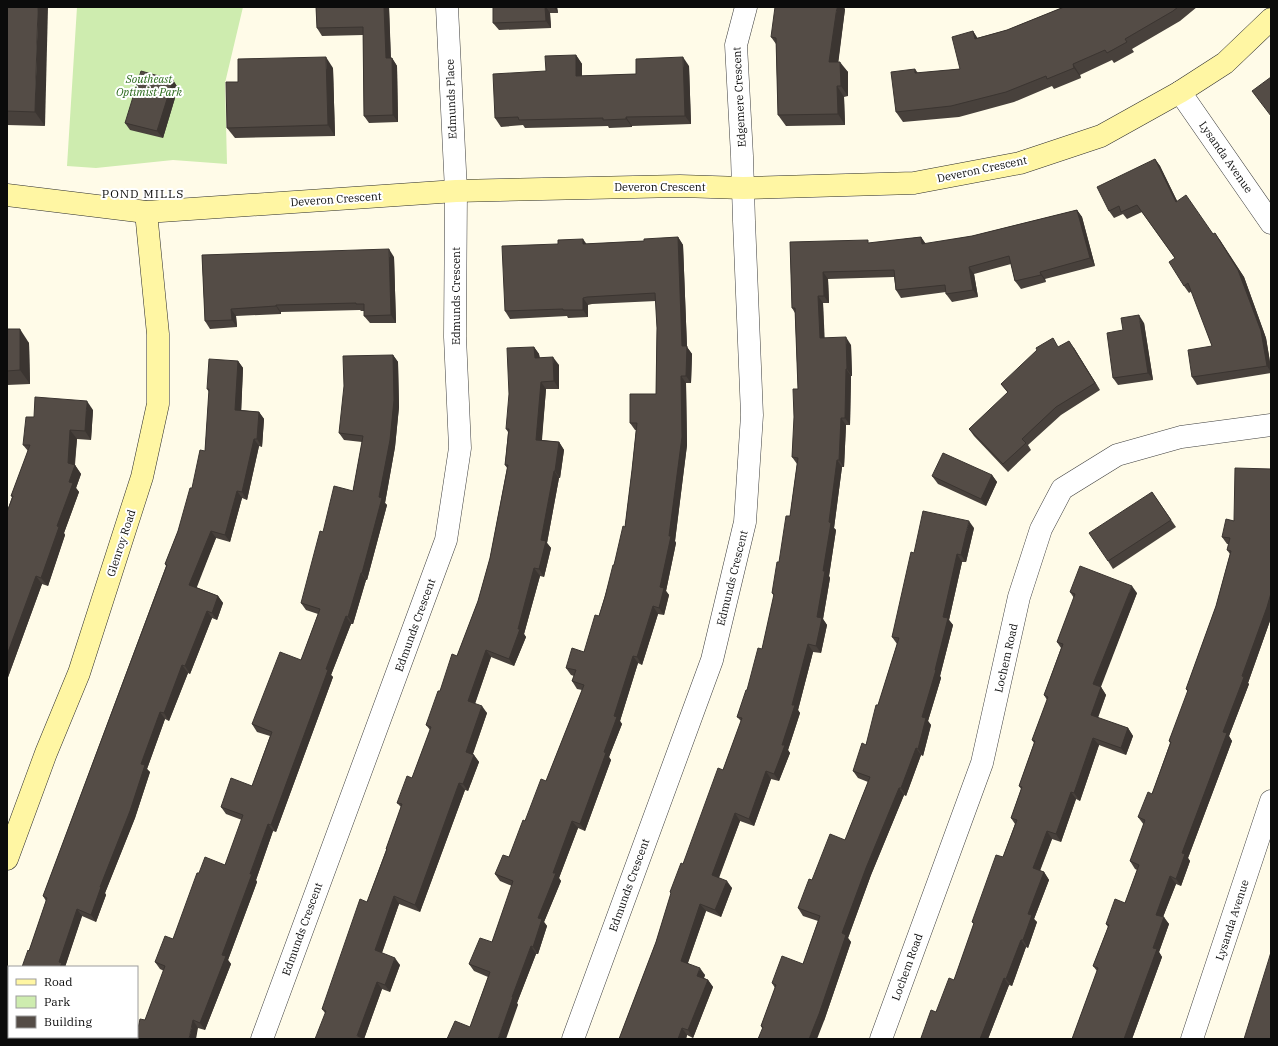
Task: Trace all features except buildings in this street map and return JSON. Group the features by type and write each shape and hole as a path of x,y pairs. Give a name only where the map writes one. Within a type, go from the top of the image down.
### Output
{"street":[{"name":"Edmunds Place","path":"447,7 456,191"},
{"name":"Edgemere Crescent","path":"743,188 736,45 746,7"},
{"name":"Deveron Crescent","path":"7,194 146,212 456,191 680,186 743,188 914,183 1020,163 1101,136 1180,92 1225,63 1271,19"},
{"name":"Lysanda Avenue","path":"1180,92 1271,223"},
{"name":"Edmunds Crescent","path":"573,1039 712,660 745,522 752,415 743,188"},
{"name":"Edmunds Crescent","path":"262,1039 446,540 460,448 455,337 456,191"},
{"name":"Glenroy Road","path":"7,859 46,753 79,673 142,478 158,404 158,334 146,212"},
{"name":"Lochem Road","path":"881,1039 982,763 1019,597 1041,529 1062,490 1118,455 1181,437 1271,425"},
{"name":"Lysanda Avenue","path":"1192,1039 1271,801"}],"green space":[{"name":"Southeast Optimist Park","path":"77,7 243,7 225,83 227,164 173,160 96,168 67,166"}],"district":[{"name":"POND MILLS","path":"143,193"}]}
